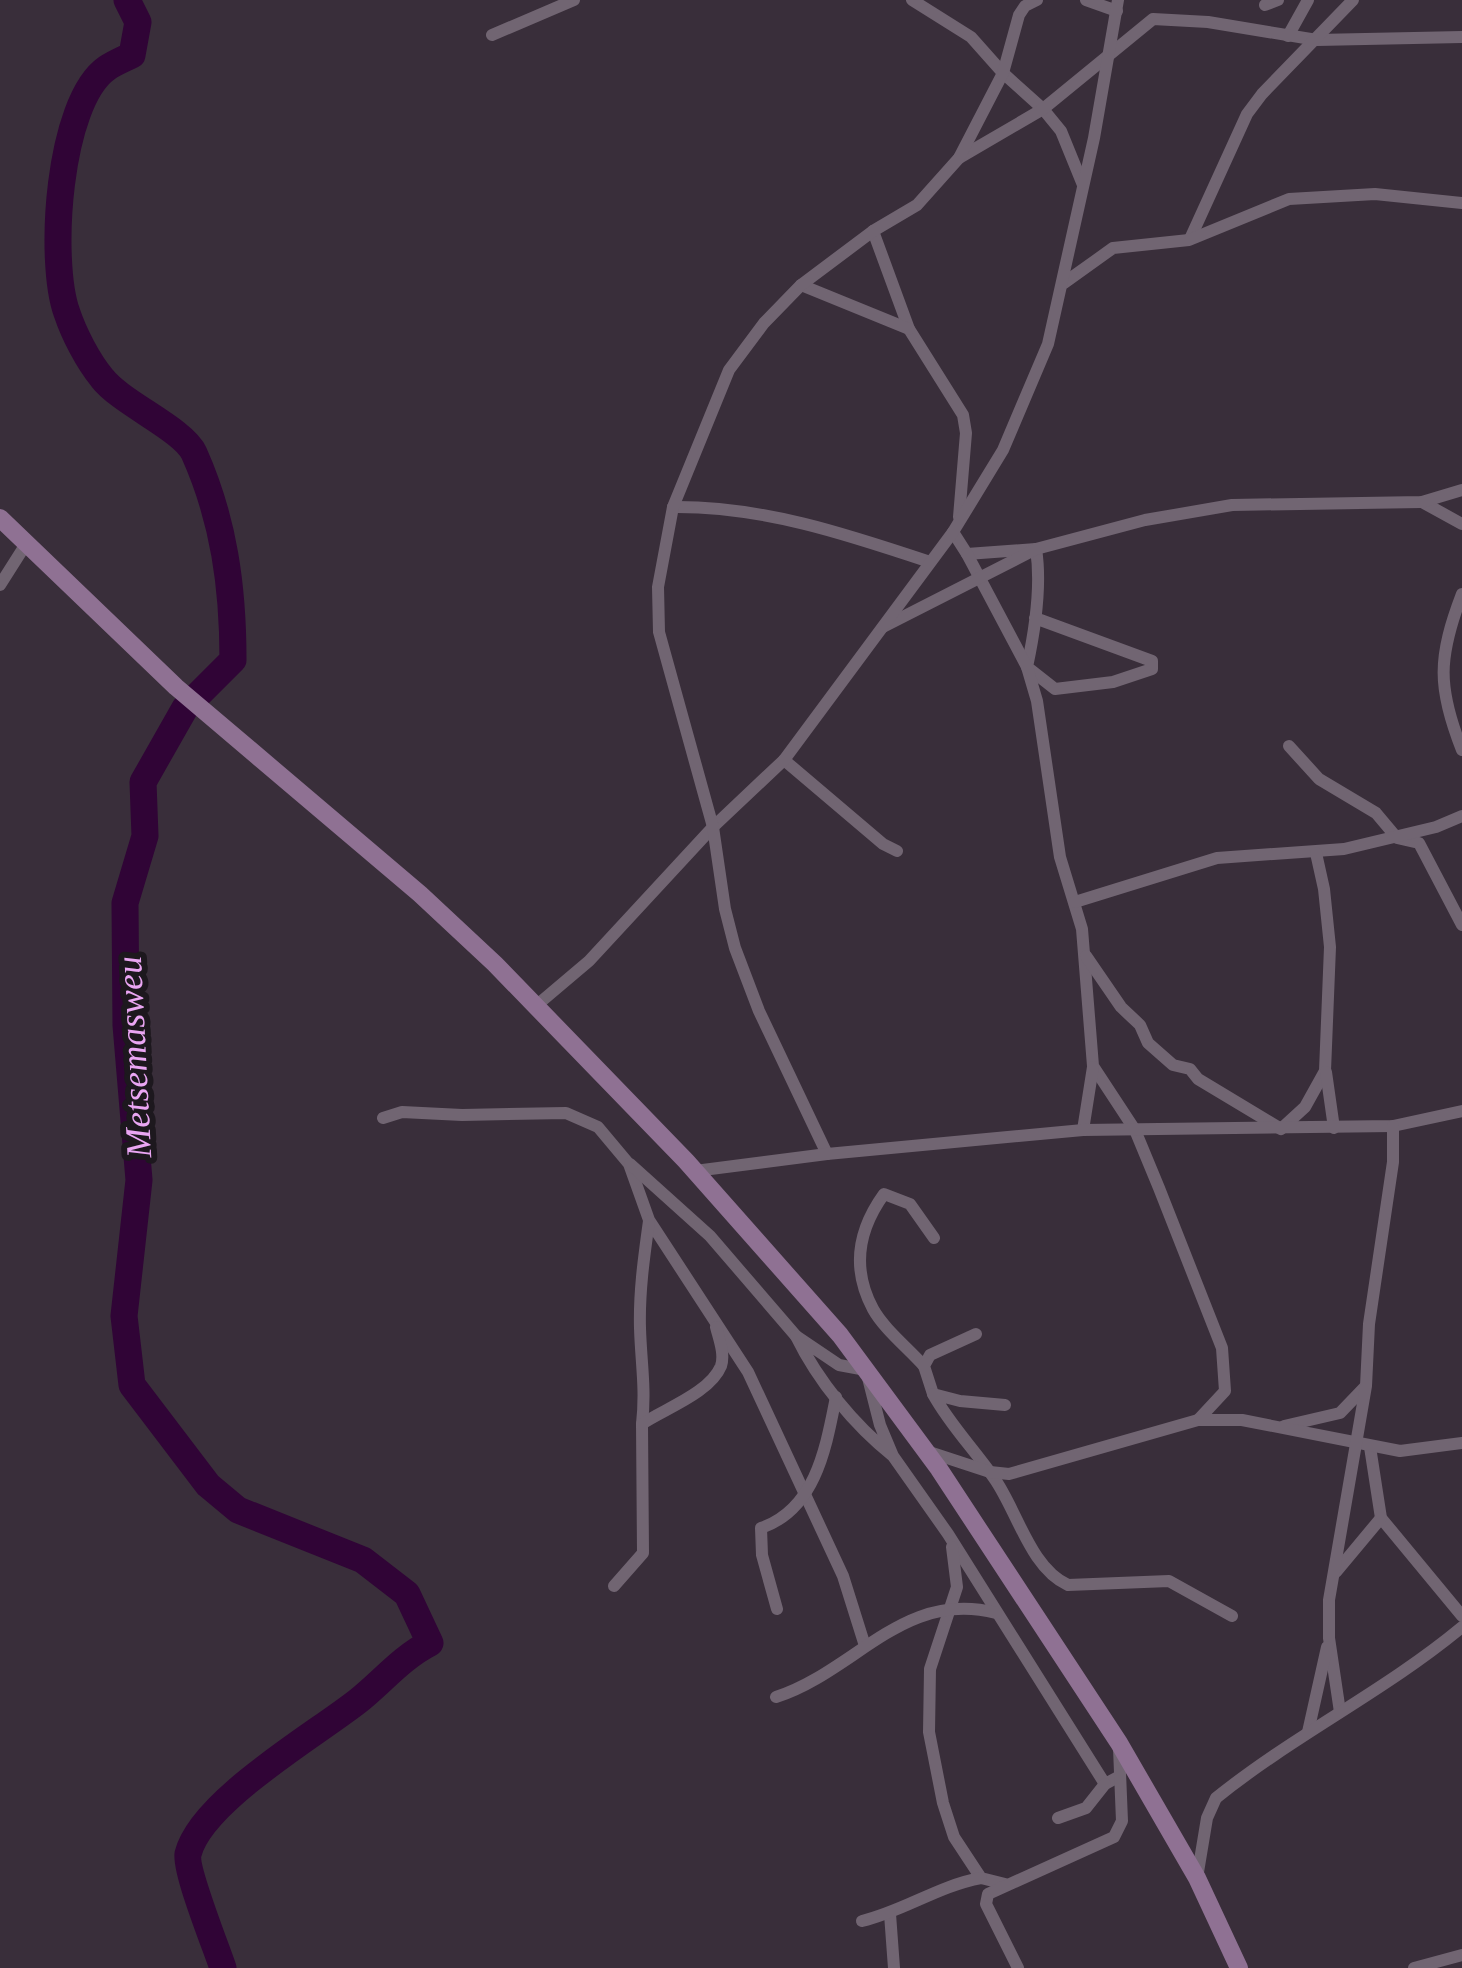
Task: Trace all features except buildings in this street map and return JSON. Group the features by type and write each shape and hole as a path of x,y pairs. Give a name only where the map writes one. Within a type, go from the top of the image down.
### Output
{"street":[{"path":"492,35 574,0"},
{"path":"912,0 971,37 1043,109 1060,131 1083,186"},
{"path":"827,1154 759,1011 735,948 724,909 713,827 659,632 658,587 673,507 729,370 764,323 801,285 917,205 959,158 1003,74 1018,15 1037,0"},
{"path":"536,1005 589,961 713,827 784,760 956,528 1003,450 1030,390 1063,283 1110,56 1118,6 1086,0"},
{"path":"1288,36 1308,0"},
{"path":"1189,240 1247,114 1353,0"},
{"path":"959,158 1043,109 1144,24 1163,17 1317,40 1462,38"},
{"path":"1063,283 1113,248 1189,240 1289,199 1376,194 1462,202"},
{"path":"873,231 909,329 963,415 966,433 956,528 1028,668 1060,856 1085,955 1093,1066 1083,1130"},
{"path":"801,285 909,329"},
{"path":"967,554 1036,549 1201,508 1422,502 1462,490"},
{"path":"1422,502 1462,524"},
{"path":"673,507 781,518 930,562"},
{"path":"0,518 176,687 420,894 536,1005 695,1171 841,1335 925,1450 1119,1743 1197,1878 1239,1968"},
{"path":"0,585 26,544"},
{"path":"882,628 1036,549"},
{"path":"1028,668 1040,571 1036,549"},
{"path":"1462,594 1445,640 1441,676 1462,750"},
{"path":"1028,668 1054,688 1113,682 1152,669 1152,661 1035,618"},
{"path":"1289,746 1319,779 1376,813 1397,838 1419,843 1462,925"},
{"path":"784,760 897,851"},
{"path":"1075,902 1216,858 1316,853 1397,838 1462,816"},
{"path":"1316,853 1330,947 1325,1071 1334,1128"},
{"path":"1085,955 1121,1007 1140,1025 1148,1043 1173,1065 1190,1069 1198,1079 1281,1129"},
{"path":"1093,1066 1136,1130 1222,1348 1225,1390 1198,1420"},
{"path":"1281,1129 1305,1108 1325,1071"},
{"path":"695,1171 1083,1130 1393,1126 1462,1111"},
{"path":"382,1118 402,1112 566,1113 598,1127 629,1164 710,1236 796,1336 839,1365 866,1370"},
{"path":"1308,1733 1329,1638 1333,1576 1364,1446 1369,1324 1393,1162 1393,1126"},
{"path":"629,1164 649,1220 748,1372 843,1576 865,1646"},
{"path":"934,1238 910,1204 884,1194 864,1223 860,1274 874,1312 924,1366 949,1424 990,1472 1055,1579 1068,1585 1169,1581 1232,1616"},
{"path":"614,1586 643,1553 646,1386 640,1331 649,1220"},
{"path":"642,1424 692,1394 720,1369 716,1326"},
{"path":"924,1366 930,1355 976,1334"},
{"path":"796,1336 806,1358 836,1397 868,1436 892,1456"},
{"path":"866,1370 892,1456 951,1540 1105,1784"},
{"path":"1278,1427 1340,1413 1366,1386"},
{"path":"933,1394 1005,1405"},
{"path":"777,1609 762,1555 761,1528 784,1517 804,1497 825,1451 836,1397"},
{"path":"925,1450 990,1472 1022,1471 1198,1420 1242,1420 1400,1451 1462,1443"},
{"path":"1364,1446 1381,1518 1462,1616"},
{"path":"1333,1576 1381,1518"},
{"path":"951,1540 958,1587 930,1669 929,1732 954,1837 980,1878"},
{"path":"776,1697 817,1681 900,1623 971,1606 998,1613"},
{"path":"1197,1878 1207,1818 1216,1798 1411,1669 1462,1628"},
{"path":"1329,1638 1340,1712"},
{"path":"1018,1968 986,1904 988,1894 1114,1837 1122,1821 1119,1743"},
{"path":"1058,1818 1086,1808 1105,1784 1120,1776"},
{"path":"862,1921 890,1914 952,1884 980,1878 1005,1884"},
{"path":"890,1914 893,1968"},
{"path":"1414,1968 1462,1955"}],"waterway":[{"name":"Metsemasweu","path":"127,0 138,22 132,55 107,68 90,86 68,147 58,222 61,289 73,330 102,378 178,435 194,453 225,554 233,660 185,708 143,782 145,836 125,903 126,1025 139,1180 124,1316 132,1385 208,1485 238,1510 363,1560 407,1594 430,1643 236,1791 197,1834 188,1863 223,1968"}]}
